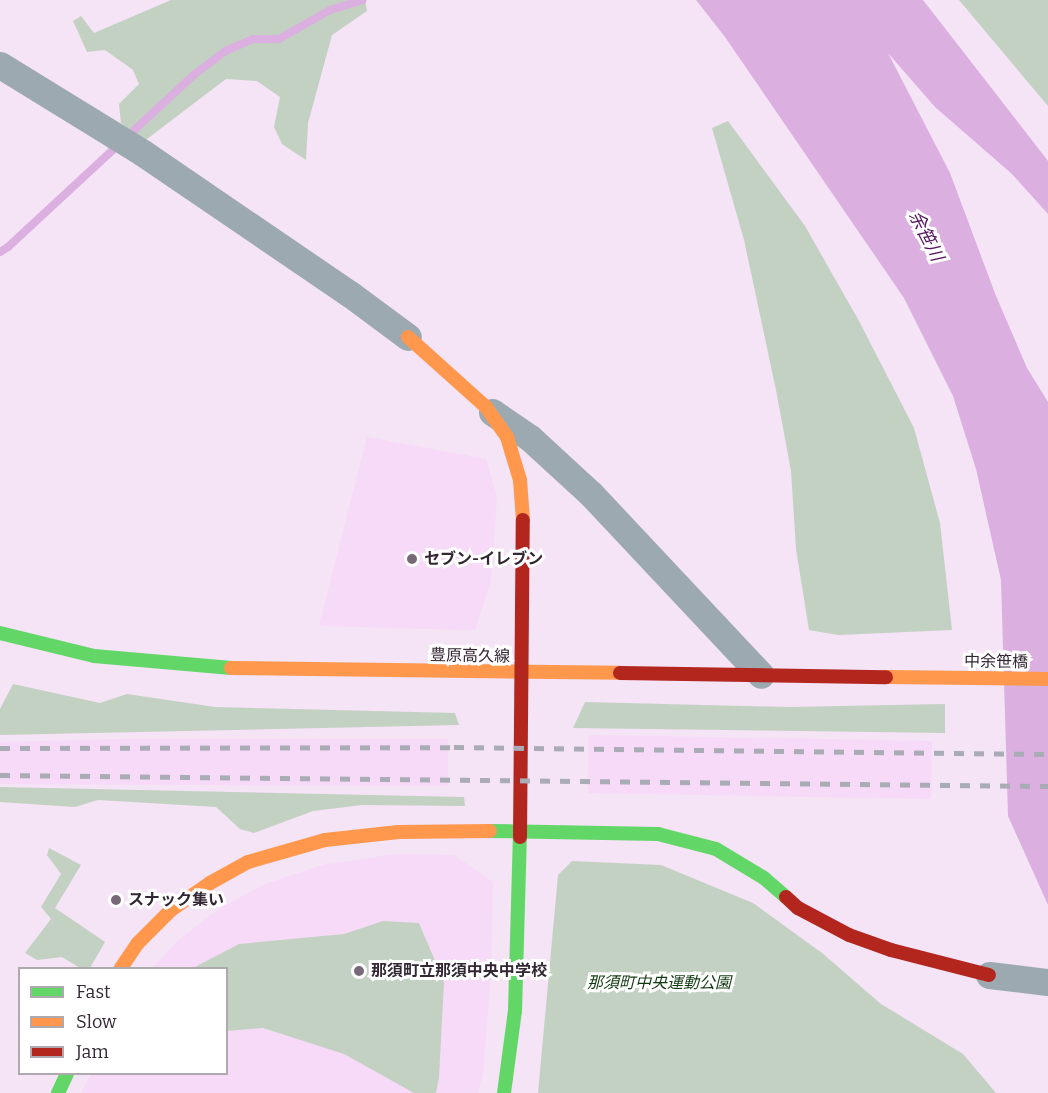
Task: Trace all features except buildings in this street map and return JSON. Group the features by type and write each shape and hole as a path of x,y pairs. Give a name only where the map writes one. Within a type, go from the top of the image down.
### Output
{"street":[{"path":"0,65 143,153 351,294 408,337 486,407 530,438 591,494 761,675"},
{"path":"486,407 507,436 520,480 524,529 515,1011 504,1093"},
{"name":"豊原高久線","path":"0,633 94,656 205,668 522,674 943,677"},
{"name":"中余笹橋","path":"943,677 1048,680"},
{"path":"122,967 138,943 171,910 210,883 248,862 325,840 399,832 520,830 657,834 716,849 764,878 798,908 849,935 891,950 989,975 1048,982"},
{"path":"58,1093 67,1075"}],"shaded area":[{"path":"367,437 486,459 497,497 491,580 475,630 319,626"},
{"path":"589,735 932,741 931,799 588,793"},
{"path":"125,739 448,739 448,786 0,784 0,742"},
{"name":"那須町立那須中央中学校","path":"396,854 454,855 493,882 491,974 483,1074 478,1093 81,1093 90,1075 228,1075 228,967 153,967 179,940 217,910 263,885 322,865"}],"green space":[{"path":"171,0 365,0 367,11 332,35 308,123 306,160 282,144 274,127 280,97 257,81 226,79 143,142 121,123 119,104 139,84 133,70 105,50 87,52 73,21 81,16 94,33"},
{"path":"959,0 1048,0 1048,106"},
{"path":"728,121 805,226 859,321 914,428 940,523 952,630 838,635 809,630 796,549 791,471 776,390 744,240 712,128"},
{"path":"13,684 100,703 127,694 215,707 455,713 459,725 0,735 0,709"},
{"path":"585,702 788,707 945,704 945,733 573,728"},
{"path":"0,787 464,797 465,806 362,805 313,811 254,833 240,829 216,807 98,800 75,807 0,802"},
{"path":"49,848 81,865 55,908 105,942 91,967 78,967 62,957 37,960 25,953 51,919 41,907 61,874 47,855"},
{"name":"那須町中央運動公園","path":"572,861 661,865 753,903 822,953 881,1004 963,1054 996,1093 538,1093 558,875"},
{"path":"383,921 419,923 444,982 439,1078 436,1093 414,1093 344,1054 263,1028 228,1031 228,967 195,967 239,944 344,934"}],"water":[{"name":"余笹川","path":"696,0 923,0 1048,161 1048,214 1012,174 935,107 888,53 950,173 996,296 1027,368 1048,402 1048,905 1008,816 1001,580 976,469 953,396 904,298 725,37"}],"waterway":[{"path":"0,252 195,74 225,51 253,39 279,39 330,10 362,0"}],"railway":[{"path":"0,748 454,747 1048,754"},
{"path":"0,775 1048,786"}],"traffic: fast":[{"path":"0,633 94,656 231,668"},
{"path":"490,831 658,834 716,849 764,878 786,897"},
{"path":"504,1093 515,1011 520,837"},
{"path":"58,1093 67,1075"}],"traffic: slow":[{"path":"408,337 486,407 507,437 520,480 523,520"},
{"path":"231,668 620,673"},
{"path":"886,677 1048,679"},
{"path":"122,967 138,943 171,910 210,883 248,862 325,840 399,832 490,831"}],"traffic: jam":[{"path":"520,837 523,520"},
{"path":"620,673 886,677"},
{"path":"786,897 798,908 849,935 891,950 989,975"}],"place":[{"name":"セブン-イレブン","path":"412,559"},
{"name":"スナック集い","path":"116,900"},
{"name":"那須町立那須中央中学校","path":"359,971"}]}
